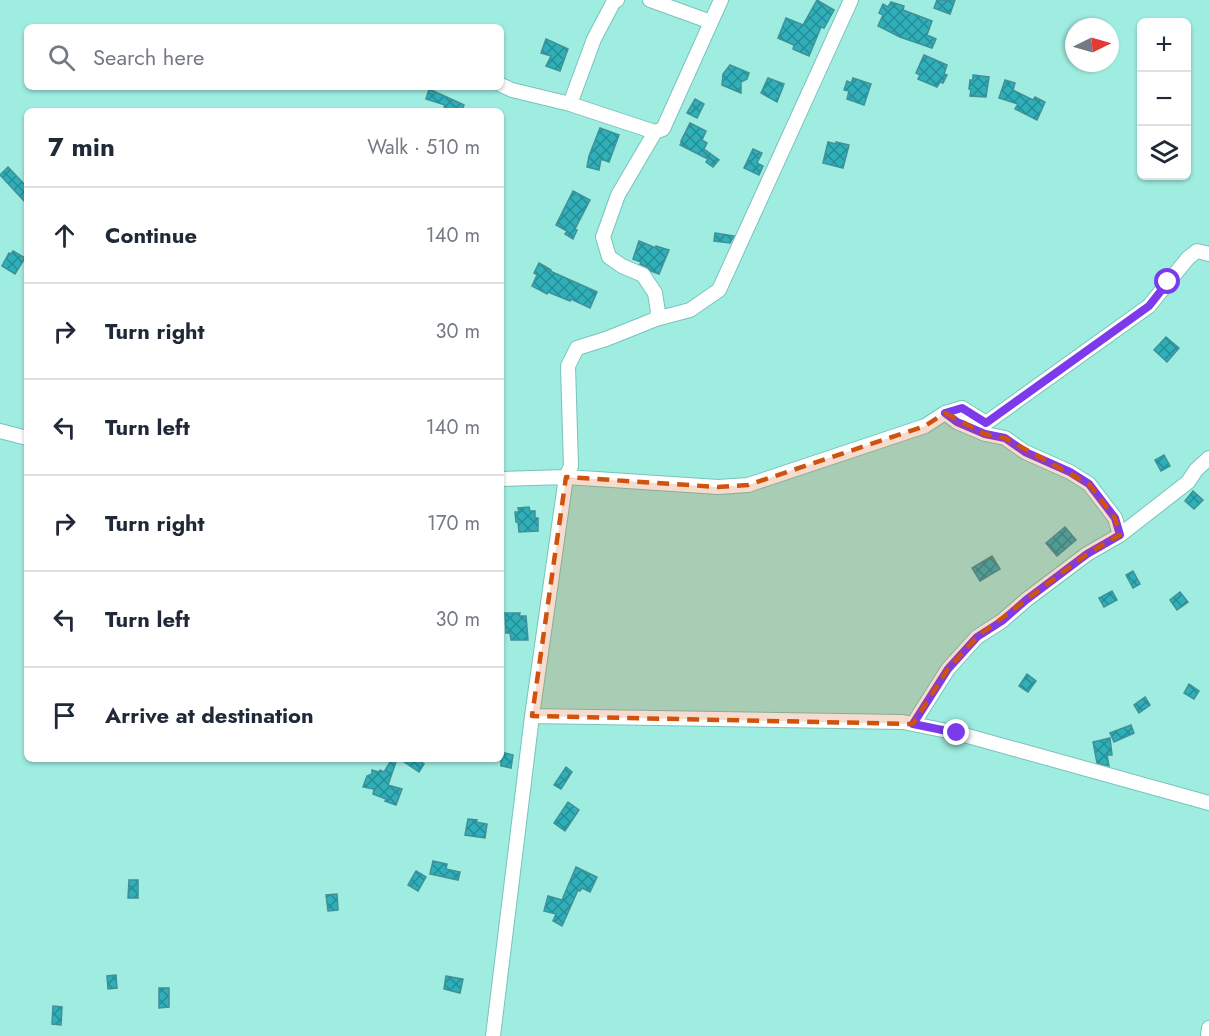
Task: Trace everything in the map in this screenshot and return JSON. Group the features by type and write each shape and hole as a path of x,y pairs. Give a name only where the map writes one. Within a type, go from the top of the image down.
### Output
{"street":[{"path":"570,104 594,39 615,0"},
{"path":"650,0 711,22"},
{"path":"504,86 570,104 655,132 663,129 721,0"},
{"path":"494,1036 532,716 566,477 571,466 568,366 577,348 690,310 719,290 851,0"},
{"path":"655,132 618,195 603,237 609,257 622,266 643,275 655,293 658,312 656,320"},
{"path":"504,479 566,477 718,487 748,485 925,426 945,413 962,408 986,423 1149,306 1188,258 1197,251 1209,254"},
{"path":"945,413 957,422 985,434 1005,438 1025,452 1070,472 1089,484 1115,518 1120,535"},
{"path":"0,430 24,437"},
{"path":"913,724 948,669 977,637 1002,621 1087,554 1120,535 1188,482 1196,470 1209,458"},
{"path":"532,716 903,722 957,733 1209,803"},
{"path":"1208,1036 1209,1028"}],"highlighted area":[{"path":"945,413 985,434 1005,438 1089,484 1115,518 1120,535 1087,554 977,637 948,669 913,724 532,716 566,477 718,487 748,485 925,426"}],"building":[{"path":"817,0 834,10 824,28 821,27 809,56 793,49 794,45 778,38 786,18 803,25"},
{"path":"937,0 955,0 950,14 934,8"},
{"path":"891,2 904,6 903,10 932,21 927,35 936,39 932,48 900,37 878,26 883,15 879,13 883,4 888,7"},
{"path":"546,39 568,49 560,71 546,66 551,56 541,53"},
{"path":"924,55 947,65 944,74 947,75 943,83 940,82 937,87 918,79 920,75 916,73"},
{"path":"730,65 749,73 747,79 741,82 741,93 722,85 723,74"},
{"path":"973,75 989,77 986,97 970,96 970,80 973,80"},
{"path":"768,78 784,84 777,102 761,93"},
{"path":"853,78 871,84 864,105 847,99 849,91 844,90 847,81 851,83"},
{"path":"1005,80 1015,83 1013,90 1033,100 1035,97 1045,102 1037,120 1015,109 1018,104 999,98"},
{"path":"429,90 431,90 464,105 463,108 446,108 445,105 426,99"},
{"path":"695,99 704,104 697,118 687,113"},
{"path":"690,123 706,131 702,140 707,143 704,149 719,160 713,167 706,162 708,159 680,145"},
{"path":"600,128 619,135 609,162 601,159 599,170 587,167"},
{"path":"828,142 849,145 843,168 823,163"},
{"path":"753,149 762,153 757,163 763,166 759,175 744,168"},
{"path":"8,167 24,184 24,201 0,175"},
{"path":"573,191 590,200 575,229 577,230 573,239 565,234 567,231 556,225"},
{"path":"715,233 734,236 730,243 714,241"},
{"path":"639,241 656,248 656,246 669,250 659,274 633,259"},
{"path":"13,251 24,257 15,274 2,266 9,253"},
{"path":"539,263 550,271 597,292 590,308 571,299 570,301 548,292 547,294 532,286 537,275 534,273"},
{"path":"1166,337 1179,348 1167,362 1154,350"},
{"path":"1164,455 1170,466 1161,471 1155,460"},
{"path":"1193,491 1203,500 1194,509 1185,501"},
{"path":"529,507 530,511 535,511 535,518 538,518 538,531 519,532 515,512 519,512 518,508"},
{"path":"1065,527 1076,540 1057,556 1046,543"},
{"path":"992,556 1000,569 980,581 972,568"},
{"path":"1133,571 1140,584 1133,588 1126,575"},
{"path":"1112,591 1117,600 1104,607 1099,598"},
{"path":"1180,592 1188,602 1177,610 1170,600"},
{"path":"505,613 520,613 519,616 526,616 528,640 511,640 510,633 506,633"},
{"path":"1027,674 1036,681 1028,692 1019,686"},
{"path":"1189,684 1199,691 1194,699 1184,693"},
{"path":"1145,697 1150,705 1139,713 1134,705"},
{"path":"1131,725 1134,733 1114,742 1110,733"},
{"path":"1110,738 1112,755 1107,755 1109,766 1097,763 1093,742"},
{"path":"504,753 513,755 511,768 501,766 501,762 504,762"},
{"path":"390,762 396,762 388,785 402,789 396,805 373,794 374,789 363,787 367,776 372,774 372,770 384,772"},
{"path":"404,762 421,762 424,764 419,772"},
{"path":"566,767 572,772 561,789 554,785"},
{"path":"568,802 579,810 565,831 554,823"},
{"path":"468,819 487,824 485,838 465,835"},
{"path":"433,861 447,864 446,869 460,872 458,880 430,874"},
{"path":"576,867 597,877 590,892 582,888 578,890 562,926 553,921 556,914 544,911 548,896 562,900"},
{"path":"416,871 426,877 418,891 408,885"},
{"path":"129,880 138,880 138,898 128,898"},
{"path":"337,894 338,910 328,911 326,895"},
{"path":"116,975 117,988 108,989 107,976"},
{"path":"446,976 463,979 460,993 444,989"},
{"path":"159,988 169,988 169,1007 159,1008"},
{"path":"53,1006 62,1007 61,1025 52,1024"}],"route":[{"path":"957,733 913,724 948,669 977,637 1002,621 1087,554 1120,535 1115,518 1089,484 1070,472 1025,452 1005,438 985,434 957,422 945,413 962,408 986,423 1149,306 1168,282"}]}
